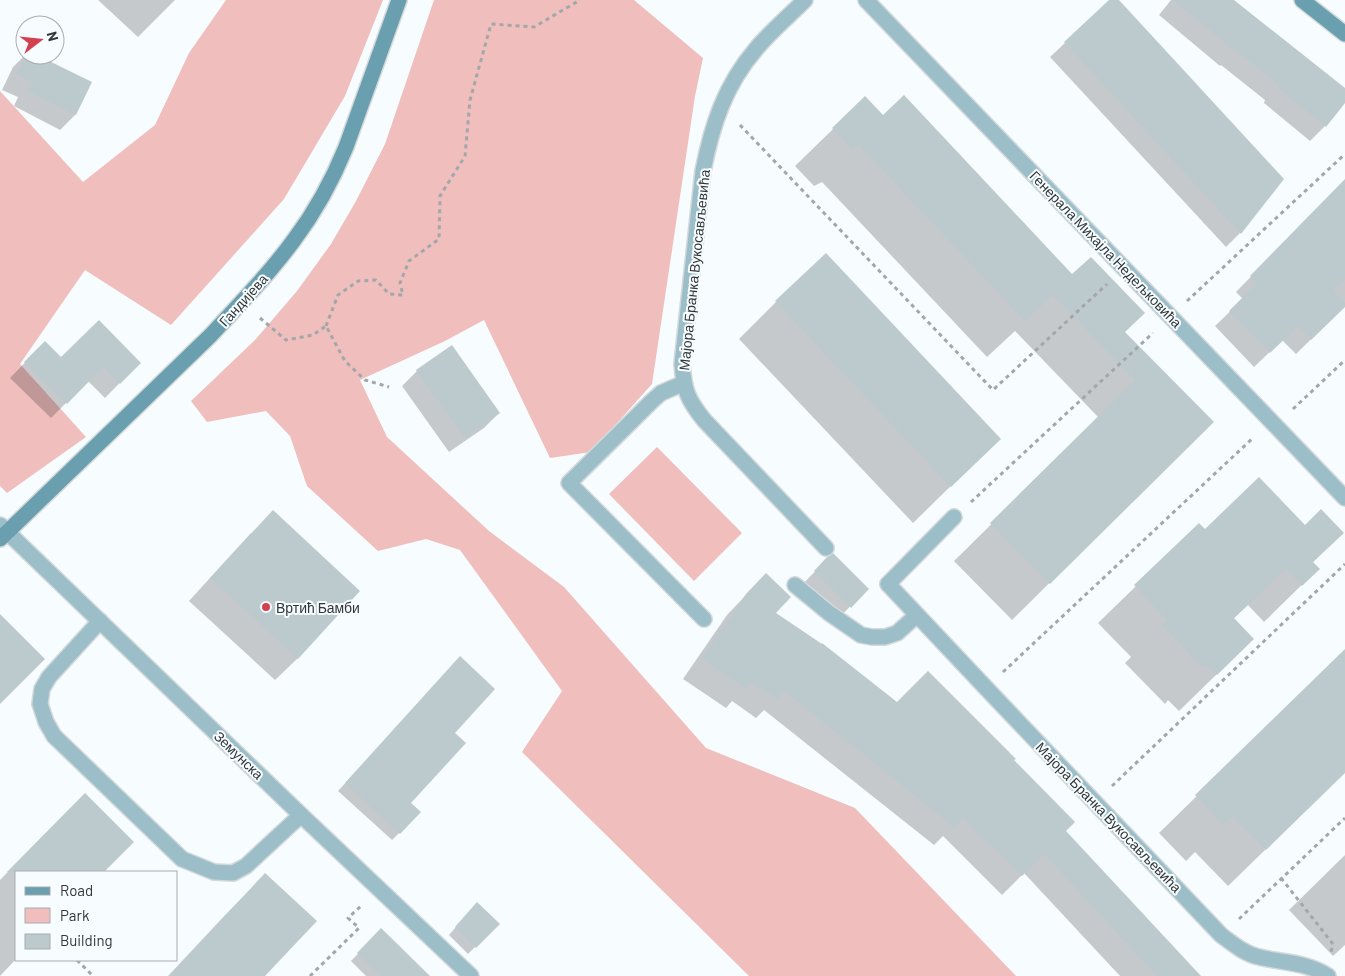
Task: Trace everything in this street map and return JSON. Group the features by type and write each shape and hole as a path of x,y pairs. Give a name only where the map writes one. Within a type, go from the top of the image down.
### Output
{"main road":[{"name":"Гандијева","path":"2,532 211,335 294,240 338,167 399,0"},
{"path":"1302,0 1345,34"}],"street":[{"name":"Мајора Бранка Вукосављевића","path":"805,0 756,48 733,80 721,104 709,141 703,171 682,364 684,384 689,400 704,420 826,548"},
{"name":"Генерала Михајла Недељковића","path":"866,0 1345,498"},
{"path":"684,384 661,393 652,400 569,484 704,619"},
{"name":"Мајора Бранка Вукосављевића","path":"954,517 888,584 1222,935 1241,950 1257,957 1300,964 1327,975"},
{"name":"Земунска","path":"2,532 100,622 471,976"},
{"path":"795,585 829,613 861,635 886,637 897,633 917,615"},
{"path":"100,622 49,677 42,689 40,704 46,722 54,736 182,859 214,872 233,873 246,866 301,815"}],"path":[{"path":"257,316 286,340 313,335 326,326 338,295 358,281 376,280 389,294 403,295 400,283 409,261 439,239 440,196 465,156 470,100 491,24 534,27 580,0"},
{"path":"721,104 993,390 1124,268"},
{"path":"954,517 1345,154"},
{"path":"326,326 345,361 365,380 388,387"},
{"path":"986,688 1345,360"},
{"path":"1095,803 1345,564"},
{"path":"1222,935 1345,818"},
{"path":"1281,878 1333,944 1327,975"},
{"path":"310,976 359,928 348,918 380,889"},
{"path":"78,961 93,976"}],"green space":[{"path":"226,0 383,0 345,96 284,199 171,325 85,270 20,364 86,437 7,493 0,486 0,91 83,182 155,125 189,53"},
{"path":"434,0 634,0 703,58 695,96 652,384 591,452 550,458 484,320 445,341 360,380 387,437 489,531 564,587 706,748 855,808 1016,976 749,976 522,752 562,691 460,550 426,539 378,551 307,486 290,436 266,411 207,422 191,401 255,340 297,291 331,244 356,201 385,144"},
{"path":"657,447 742,533 694,581 609,494"}],"building":[{"path":"1109,0 1119,0 1284,179 1241,234 1064,42"},
{"path":"1173,0 1234,0 1345,88 1345,103 1326,127 1277,87 1279,85"},
{"path":"21,65 57,65 92,82 76,115 28,91 32,82 16,74"},
{"path":"904,95 1072,274 1091,257 1145,313 1125,332 1214,422 1050,584 990,523 1135,380 1053,295 1025,321 859,145 852,149 832,128 865,96 883,115"},
{"path":"1345,179 1345,279 1333,290 1345,303 1345,307 1311,340 1298,326 1270,353 1229,311 1257,283 1250,276"},
{"path":"826,253 1001,439 951,487 775,301"},
{"path":"99,320 141,363 120,384 103,367 67,404 24,362 45,341 61,357"},
{"path":"452,345 500,413 465,438 416,370"},
{"path":"1259,477 1305,525 1321,509 1344,533 1313,562 1320,569 1302,586 1286,569 1234,618 1254,639 1217,675 1206,664 1203,668 1162,625 1167,620 1134,585 1199,523 1205,529"},
{"path":"273,510 360,591 298,659 210,578"},
{"path":"833,553 869,589 851,608 814,571"},
{"path":"766,573 791,597 776,613 822,643 897,702 928,671 1016,759 1014,760 1075,822 1066,831 1201,976 1157,976 1044,854 1022,876 963,818 954,827 783,690 777,699 751,682 746,689 702,659 746,594"},
{"path":"0,614 45,659 0,704"},
{"path":"1345,649 1345,773 1266,850 1233,816 1223,825 1195,795"},
{"path":"460,656 495,689 455,733 466,743 411,803 421,812 400,834 345,783"},
{"path":"85,793 134,842 105,871 7,872"},
{"path":"265,873 317,921 265,976 169,976"},
{"path":"477,902 500,924 476,948 455,927"},
{"path":"381,928 430,976 381,976 357,953"}],"place":[{"name":"Вртић Бамби","path":"266,607"}]}
